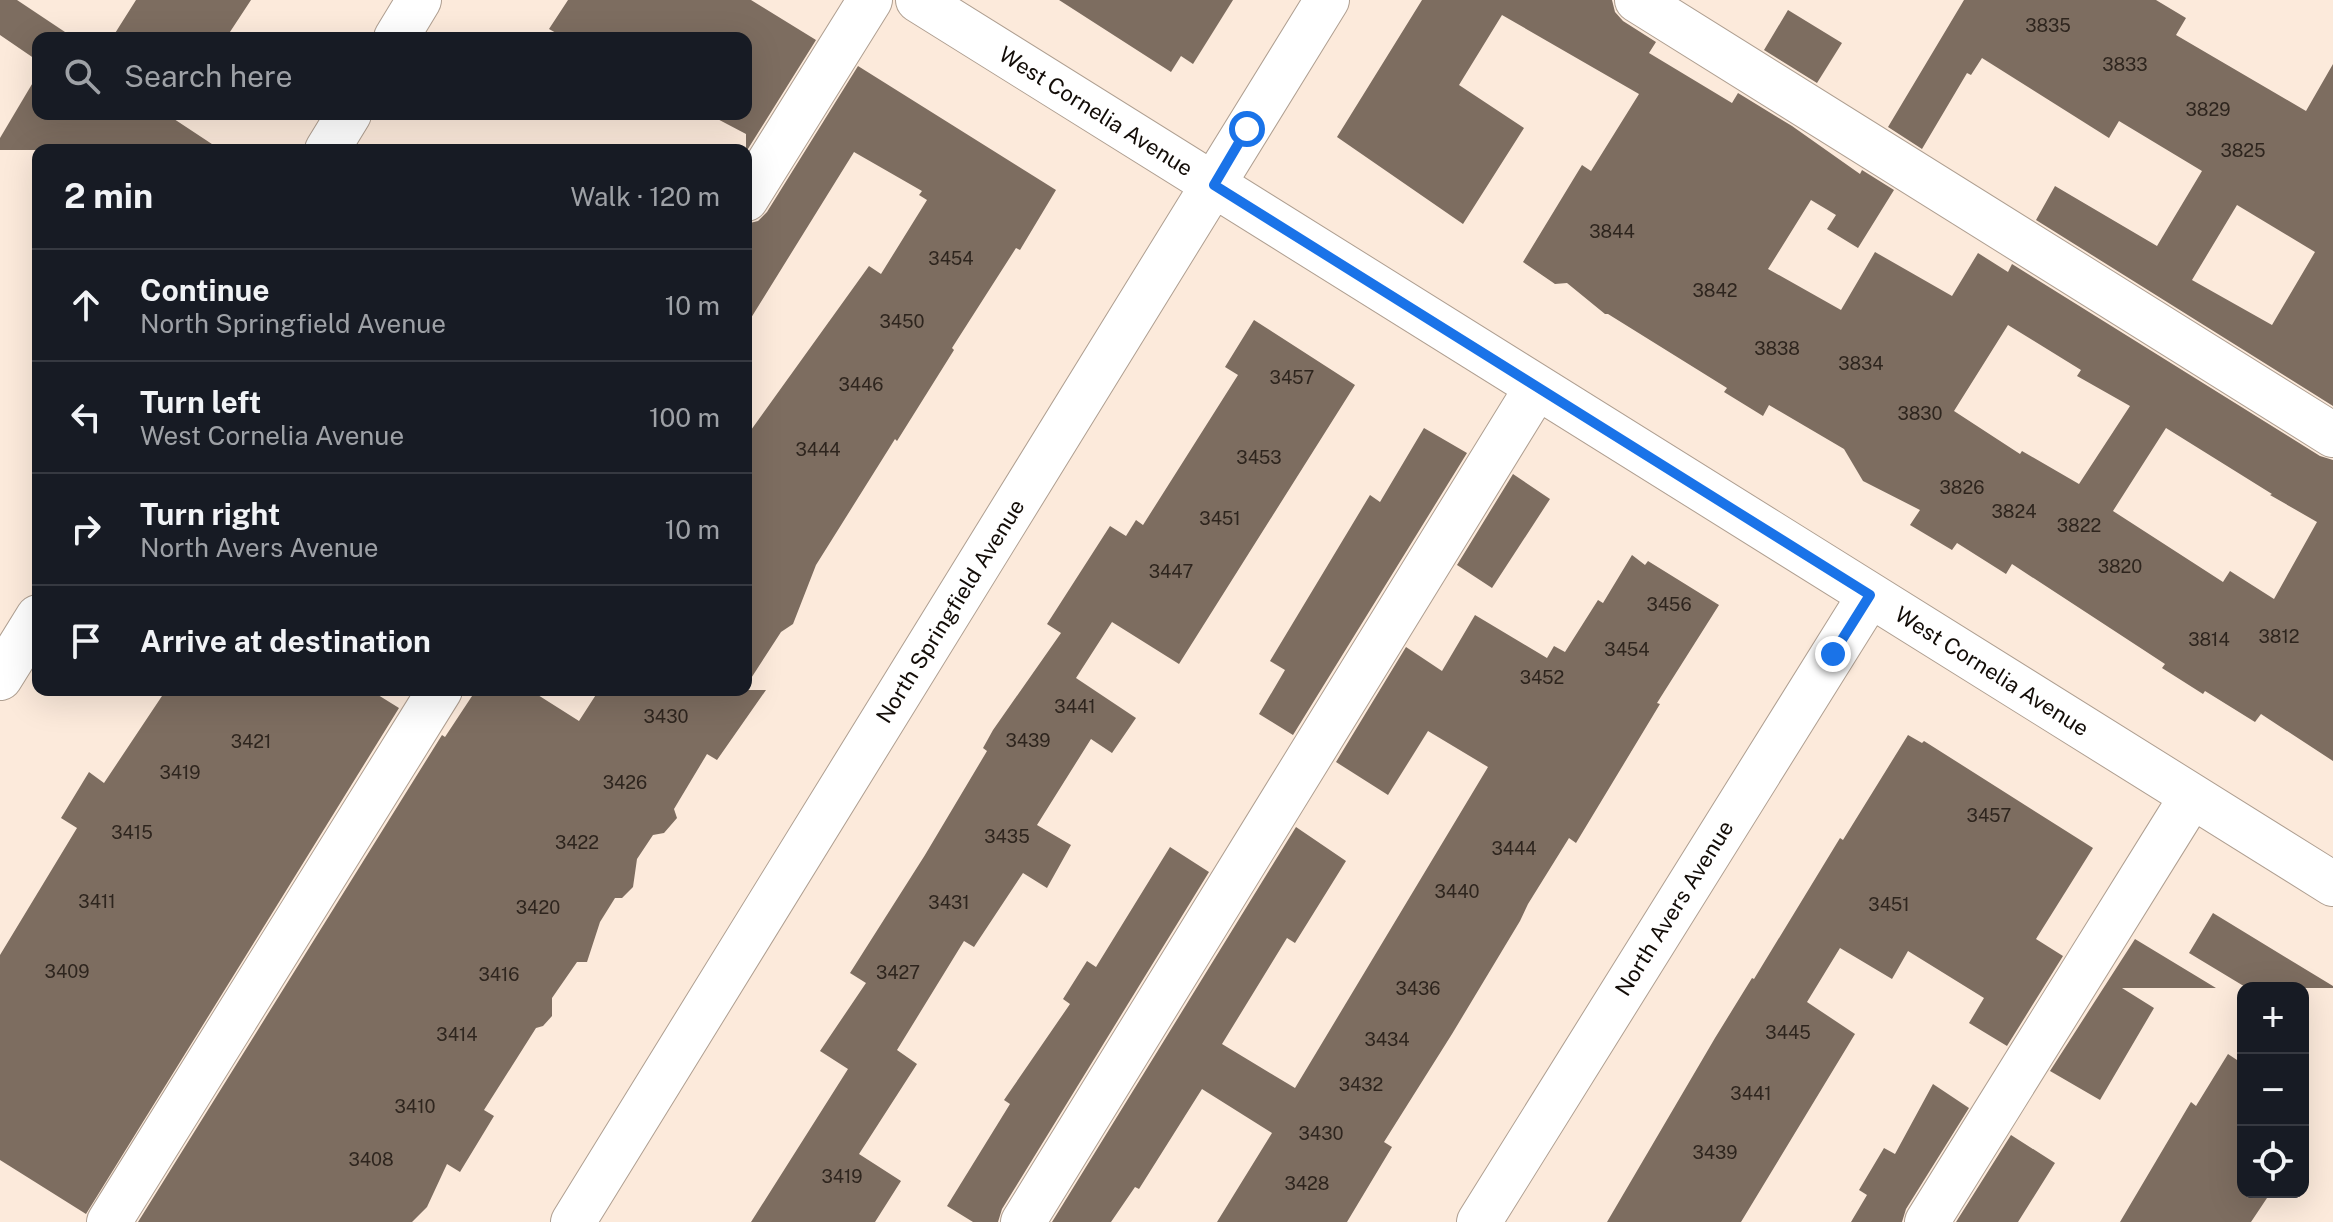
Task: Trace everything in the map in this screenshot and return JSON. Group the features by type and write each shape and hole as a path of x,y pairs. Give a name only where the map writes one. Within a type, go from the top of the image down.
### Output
{"street":[{"path":"400,32 419,0"},
{"path":"752,189 870,0"},
{"name":"West Cornelia Avenue","path":"918,0 2333,884"},
{"name":"North Springfield Avenue","path":"573,1222 1327,0"},
{"path":"1637,0 2333,435"},
{"path":"331,144 345,120"},
{"path":"1023,1222 1537,387"},
{"name":"North Avers Avenue","path":"1479,1222 1870,595"},
{"path":"0,678 32,627"},
{"path":"109,1222 436,696"},
{"path":"1927,1222 2192,796"}],"building":[{"path":"0,0 17,0 65,32 32,32 32,57 0,35"},
{"path":"136,0 251,0 230,32 116,32"},
{"path":"568,0 751,0 816,40 751,144 746,144 746,134 719,120 752,120 752,32 554,32 549,29"},
{"path":"1059,0 1233,0 1193,64 1181,56 1171,72"},
{"path":"1422,0 1612,0 1615,12 1623,21 1656,42 1649,53 1732,103 1738,93 1860,174 1862,170 1894,190 1858,248 1827,229 1836,215 1811,200 1768,269 1841,310 1875,252 1952,296 1978,253 2008,272 2012,264 2320,456 2333,460 2333,761 2261,714 2255,722 2205,691 2203,694 2162,668 2165,664 2012,564 2006,574 1957,543 1952,550 1910,525 1920,510 1863,481 1844,449 1769,405 1763,416 1724,392 1727,388 1605,314 1567,283 1555,284 1523,262 1582,165 1591,171 1639,94 1502,15 1459,85 1524,128 1463,224 1337,137","holes":["2008,325 2081,370 2077,376 2130,406 2079,484 2022,451 2020,454 1954,411","2166,428 2317,522 2274,599 2230,571 2223,582 2113,511"]},
{"path":"1964,0 2156,0 2186,18 2176,35 2306,111 2333,64 2333,406 2036,220 2055,186 2157,246 2202,171 2119,121 2109,138 1982,58 1971,75 1967,73 1922,149 1888,127","holes":["2237,205 2315,252 2272,325 2192,280"]},
{"path":"1788,10 1842,43 1817,83 1764,50"},
{"path":"858,66 1056,190 1020,250 1016,248 952,348 954,350 897,441 895,439 816,565 793,624 781,632 752,677 752,429 869,266 881,274 927,200 919,195 922,191 854,152 752,316 752,222 767,212"},
{"path":"32,84 32,120 176,120 212,144 32,144 32,150 0,150 0,138"},
{"path":"1254,320 1355,385 1179,664 1112,622 1076,678 1136,718 1112,753 1091,739 1037,825 1071,845 1047,888 1023,873 974,947 964,941 897,1050 917,1064 859,1154 901,1181 875,1222 751,1222 848,1069 820,1051 866,983 850,973 987,751 983,748 993,730 1061,633 1047,624 1110,526 1126,536 1136,520 1143,525 1238,375 1225,367"},
{"path":"1424,428 1467,453 1293,735 1259,714 1285,670 1270,661 1370,495 1380,502"},
{"path":"1513,474 1550,499 1492,588 1457,565"},
{"path":"1632,555 1645,565 1648,561 1719,605 1657,703 1660,704 1576,843 1569,838 1384,1142 1392,1147 1347,1222 1217,1222 1272,1133 1202,1089 1139,1189 1135,1187 1111,1222 1052,1222 1296,827 1346,861 1295,943 1287,938 1222,1044 1295,1088 1488,767 1428,731 1388,795 1336,762 1406,647 1442,671 1475,615 1547,658 1554,646 1565,652 1598,600 1603,603"},
{"path":"752,690 766,690 717,760 707,754 674,809 677,818 664,833 653,835 637,859 633,887 622,898 615,898 600,922 587,962 577,962 552,998 552,1016 543,1026 536,1028 484,1110 494,1116 460,1172 447,1164 427,1207 412,1222 138,1222 442,735 445,737 472,696 539,696 579,721 595,696 752,696"},
{"path":"162,696 380,696 399,708 86,1214 0,1160 0,955 77,828 61,818 89,772 104,783"},
{"path":"1908,735 1922,743 1924,741 2093,848 2036,939 2063,956 2007,1046 1969,1023 1984,998 1908,951 1892,979 1840,948 1807,1002 1855,1034 1741,1222 1607,1222 1752,978"},
{"path":"1170,847 1209,872 1002,1209 998,1222 973,1222 947,1206 1010,1104 1004,1100 1070,1004 1063,999 1087,961 1096,967"},
{"path":"2213,913 2333,988 2309,988 2309,982 2237,982 2189,953"},
{"path":"2135,939 2216,988 2122,988 2154,1008 2100,1100 2050,1071"},
{"path":"2228,1054 2237,1060 2237,1198 2267,1198 2251,1222 2120,1222 2191,1102 2196,1106"},
{"path":"1933,1084 1969,1108 1906,1209 1902,1222 1851,1222 1867,1195 1859,1190 1884,1148 1895,1154"},
{"path":"2011,1135 2055,1163 2018,1222 1956,1222"}],"route":[{"path":"1247,129 1214,185 1870,595 1833,654"}]}
